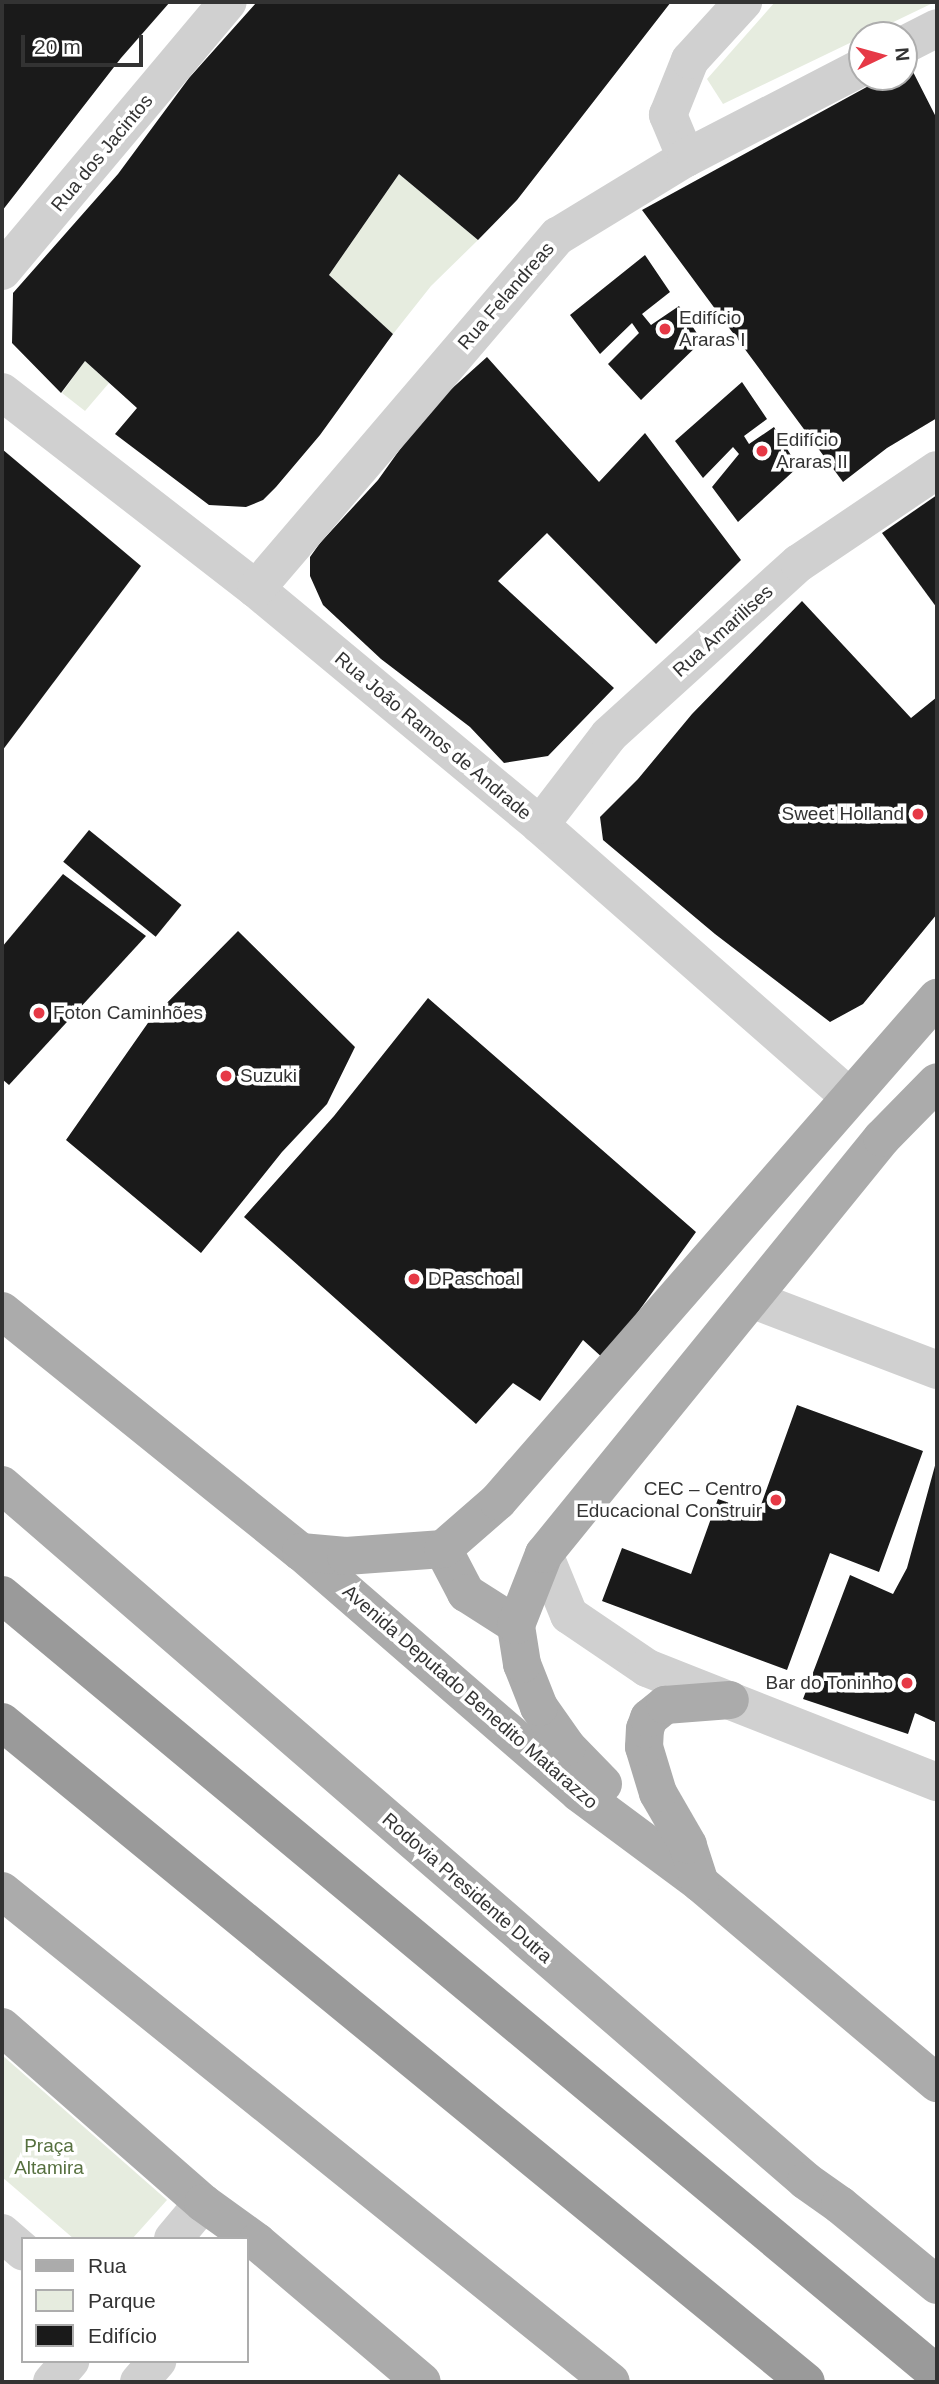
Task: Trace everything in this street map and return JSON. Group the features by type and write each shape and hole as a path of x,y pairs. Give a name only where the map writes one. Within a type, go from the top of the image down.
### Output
{"highway":[{"path":"2,1595 937,2374"},
{"path":"2,1722 806,2382"}],"main road":[{"path":"301,1552 346,1556 443,1549 498,1501 937,998"},
{"path":"700,1883 560,1737 539,1707 522,1664 516,1625 544,1554 754,1300 883,1138 937,1082"},
{"name":"Avenida Deputado Benedito Matarazzo","path":"2,1311 301,1552 579,1793 700,1883 937,2083"},
{"name":"Rodovia Presidente Dutra","path":"2,1485 806,2181 840,2205 937,2285"},
{"path":"443,1549 466,1593 516,1625"},
{"path":"700,1883 688,1845 668,1815 650,1770 644,1747 645,1729 649,1718 665,1705 730,1700"},
{"path":"2,1891 611,2382"},
{"path":"2,2027 239,2237"},
{"path":"840,2205 937,2273"},
{"path":"252,2249 422,2382"}],"street":[{"name":"Rua dos Jacintos","path":"2,271 228,2"},
{"path":"686,158 668,115 690,60 743,2"},
{"path":"918,38 937,28"},
{"name":"Rua Felandreas","path":"256,589 558,236 686,158 848,74"},
{"name":"Rua João Ramos de Andrade","path":"2,392 256,589 540,825 849,1096"},
{"name":"Rua Amarilises","path":"540,825 609,734 789,572 937,470"},
{"path":"754,1300 937,1370"},
{"path":"544,1554 569,1615 647,1668 937,1782"},
{"path":"175,2237 203,2203"},
{"path":"2,2232 21,2248"},
{"path":"52,2382 68,2363"}],"green space":[{"path":"775,2 935,2 896,21 848,21 848,44 723,104 707,79"},
{"path":"399,174 478,240 431,286 393,334 329,275"},
{"path":"85,361 109,383 85,411 62,393"},
{"name":"Praça Altamira","path":"2,2055 167,2200 134,2237 72,2237 2,2177"}],"building":[{"path":"2,2 170,2 121,58 2,211"},
{"path":"257,2 671,2 517,200 478,240 399,174 329,275 393,334 320,435 263,500 246,507 209,505 115,434 137,408 85,361 61,393 12,343 13,293 118,174 189,78"},
{"path":"918,82 937,119 937,418 887,448 843,482 642,210 859,91 918,91"},
{"name":"Edifício Araras I","path":"645,255 670,292 642,314 651,325 679,306 702,341 641,400 608,364 639,333 632,323 600,354 570,315"},
{"path":"487,357 599,482 645,433 741,560 656,644 547,533 498,581 614,688 548,756 504,763 470,727 381,659 323,605 310,576 310,557 320,543 378,480 428,410"},
{"name":"Edifício Araras II","path":"742,382 767,419 744,436 749,444 774,427 798,467 738,522 712,487 739,454 733,447 703,478 675,441"},
{"path":"2,449 141,566 2,751"},
{"path":"937,495 937,608 882,533"},
{"path":"802,601 911,718 937,697 937,914 863,1004 830,1022 715,934 603,840 600,817 638,779 692,714"},
{"path":"89,830 181,905 156,937 63,862"},
{"name":"Foton Caminhões","path":"63,874 146,936 9,1085 2,1079 2,947"},
{"name":"Suzuki","path":"238,931 355,1047 327,1104 282,1152 201,1253 66,1140 150,1020"},
{"path":"428,998 696,1232 604,1359 583,1340 540,1401 513,1383 476,1424 244,1217 334,1116"},
{"path":"797,1405 923,1451 879,1572 830,1553 787,1670 602,1601 622,1548 691,1574 718,1499 758,1513"},
{"path":"936,1462 937,1723 915,1713 908,1734 803,1699 850,1575 893,1594 907,1568"}],"place":[{"name":"Edifício Araras I","path":"665,329"},
{"name":"Edifício Araras II","path":"762,451"},
{"name":"Sweet Holland","path":"918,814"},
{"name":"Foton Caminhões","path":"39,1013"},
{"name":"Suzuki","path":"226,1076"},
{"name":"DPaschoal","path":"414,1279"},
{"name":"CEC – Centro Educacional Construir","path":"776,1500"},
{"name":"Bar do Toninho","path":"907,1683"}]}
